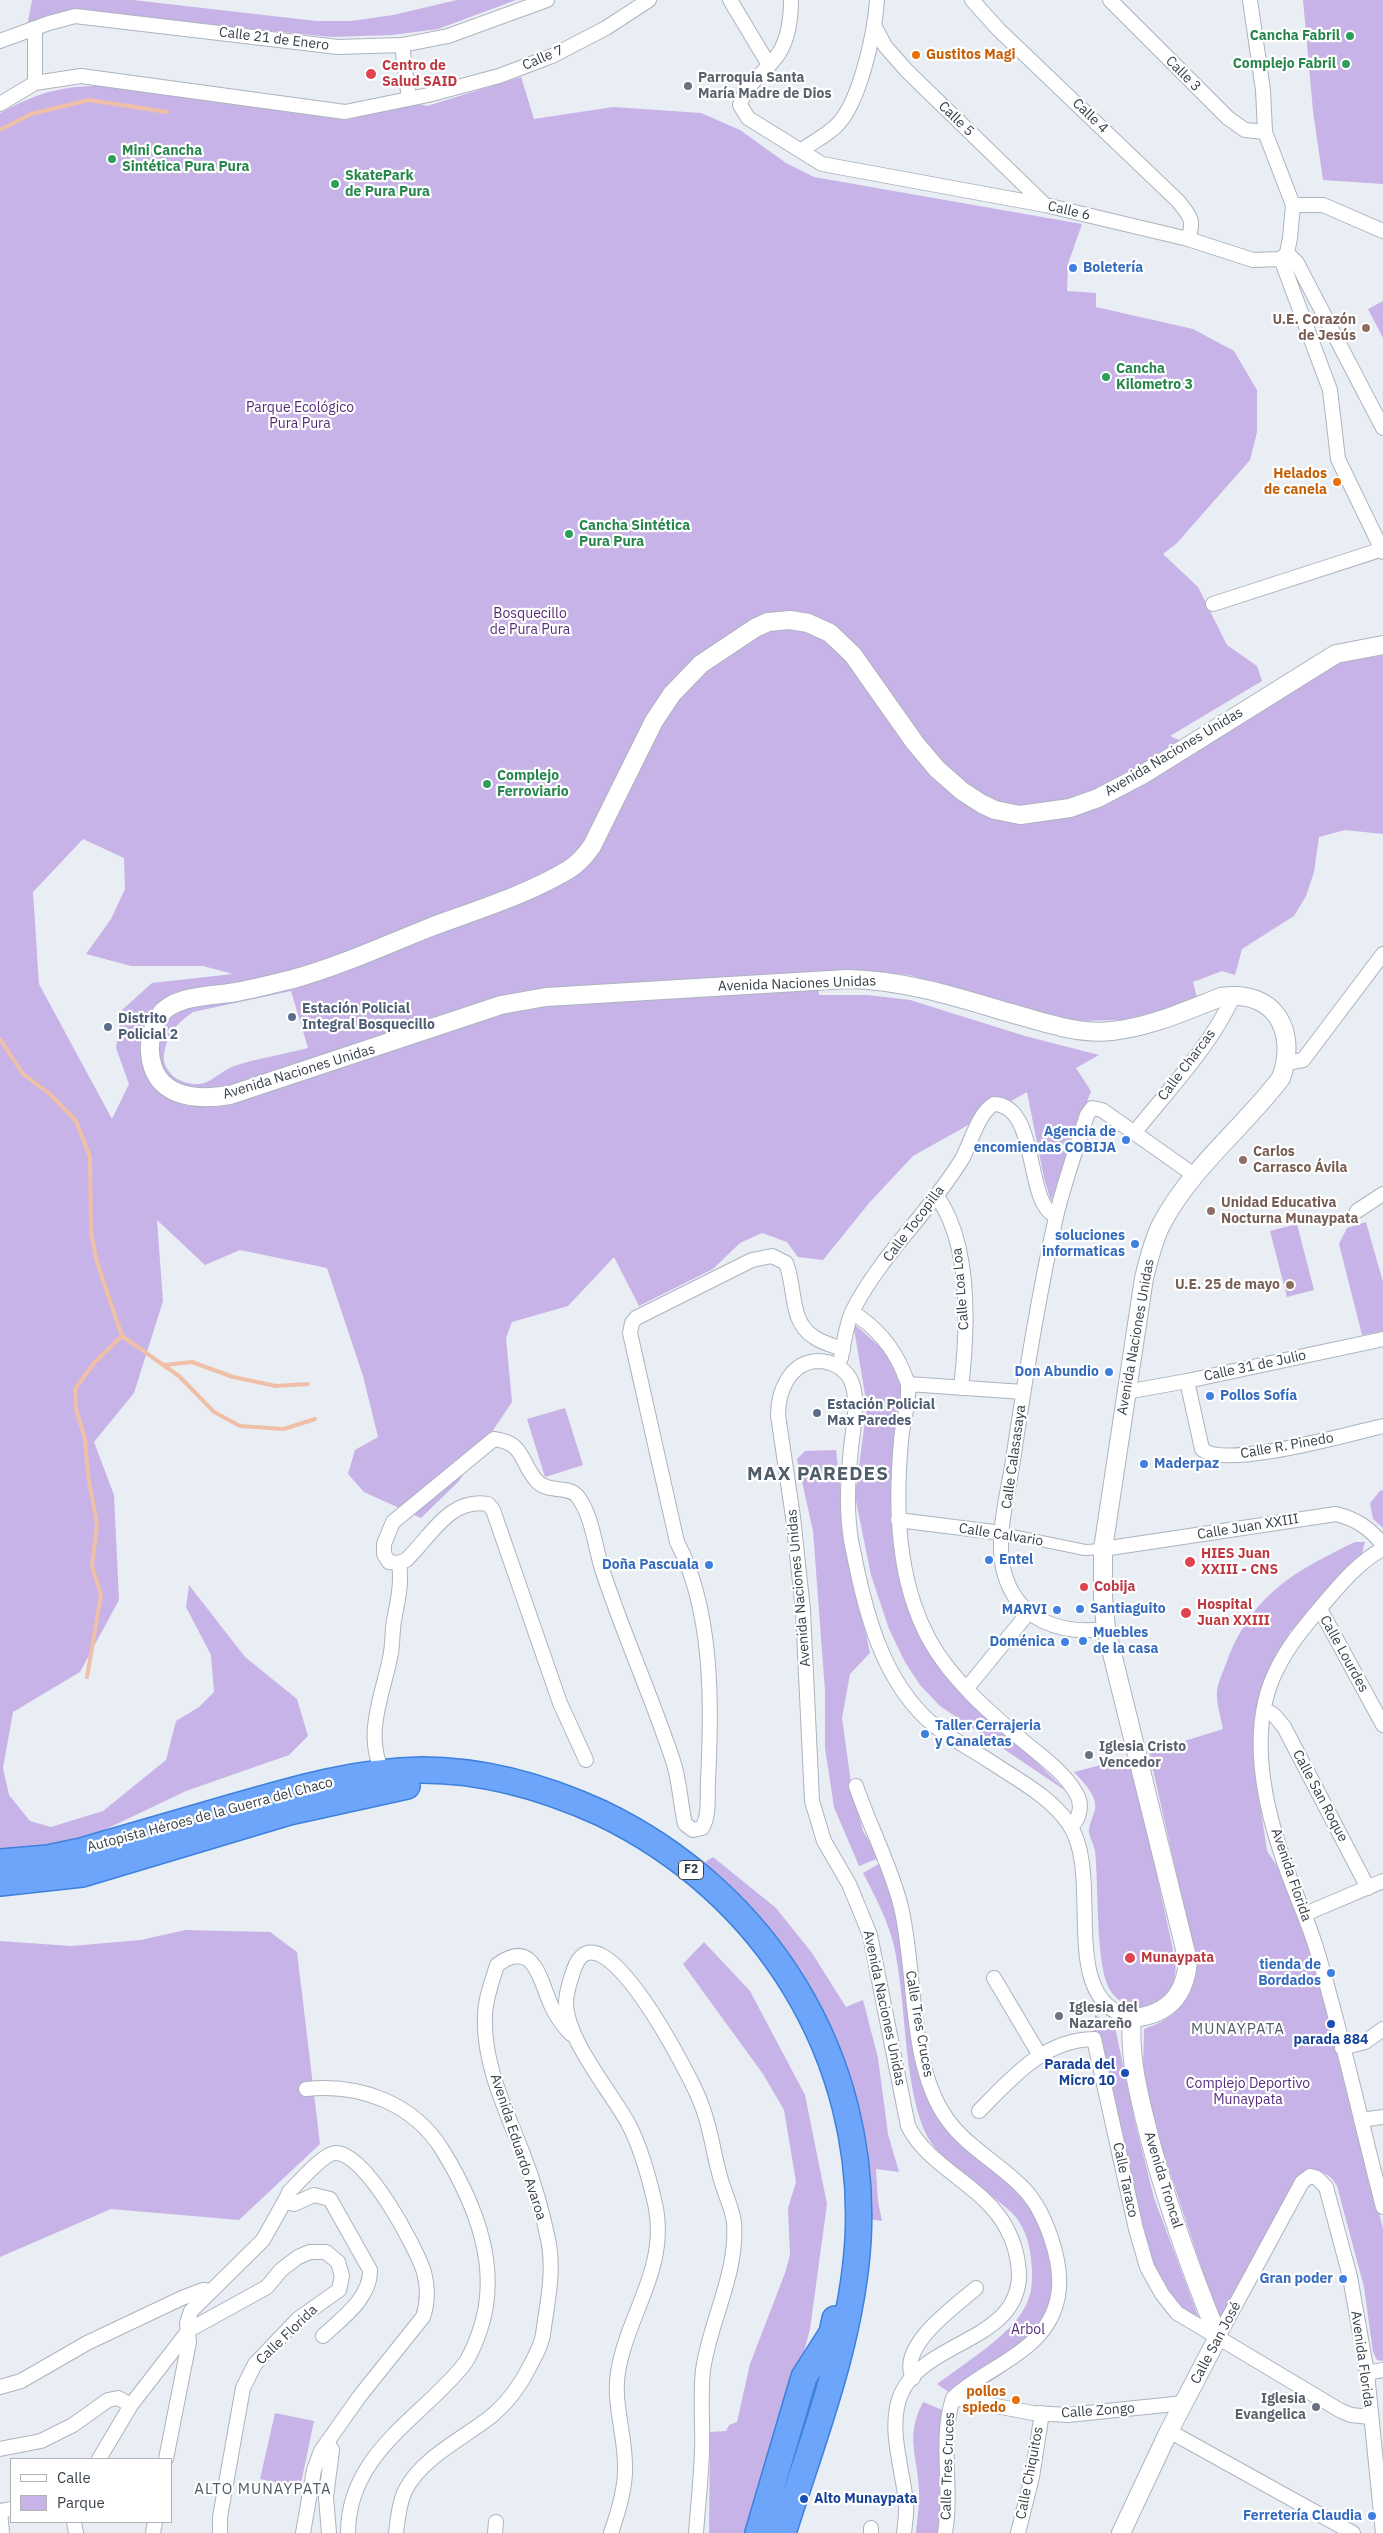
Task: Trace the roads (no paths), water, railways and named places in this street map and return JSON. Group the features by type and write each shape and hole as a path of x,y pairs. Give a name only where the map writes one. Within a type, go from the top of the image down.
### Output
{"highway":[{"name":"Autopista Héroes de la Guerra del Chaco","path":"0,1862 48,1858 81,1851 318,1784 383,1773 452,1771 512,1781 544,1790 617,1821 674,1857 718,1892 772,1952 796,1986 816,2024 832,2061 843,2095 854,2146 858,2191 858,2240 853,2288 844,2335 783,2533"},
{"name":"Autopista Héroes de la Guerra del Chaco","path":"0,1883 82,1874 289,1812 391,1788 421,1784 481,1788 540,1801 612,1833 648,1854 698,1891 740,1932 762,1960 785,1994 804,2029 821,2069 833,2107 841,2147 846,2190 846,2242 841,2288 832,2333 804,2377 758,2533"}],"street":[{"name":"Calle 21 de Enero","path":"0,42 35,28 75,16 338,47 402,45 448,36 546,0"},
{"name":"Calle 7","path":"35,83 81,76 345,112 428,95 499,76 552,56 606,28 649,0"},
{"path":"730,0 769,65 779,52 790,22 791,0"},
{"path":"800,151 839,124 863,71 875,27 877,0"},
{"name":"Calle 4","path":"972,0 998,29 1178,201 1190,216 1192,226 1188,239"},
{"name":"Calle 3","path":"1110,0 1228,118 1245,130 1265,132"},
{"path":"1213,604 1383,550 1338,459 1330,390 1284,256 1293,205 1265,132 1263,90 1250,0"},
{"name":"Calle 5","path":"875,27 885,46 907,71 1045,205"},
{"path":"0,104 35,83 35,28"},
{"path":"402,45 409,99"},
{"name":"Calle 6","path":"769,65 747,89 740,105 748,118 822,164 835,168 1045,205 1188,239 1253,260 1284,256"},
{"path":"1293,205 1323,205 1383,231"},
{"path":"1284,256 1297,263 1383,428"},
{"name":"Avenida Naciones Unidas","path":"1132,2018 1151,2016 1166,2008 1178,1994 1186,1976 1188,1961 1106,1629 1103,1549 1144,1278 1152,1247 1161,1224 1194,1175 1281,1078 1286,1063 1288,1043 1283,1024 1274,1013 1260,1002 1244,996 1234,995 1220,997 1136,1027 1110,1031 1071,1029 917,986 868,980 567,994 501,1005 230,1095 202,1099 182,1095 165,1086 156,1076 151,1065 150,1047 153,1030 160,1015 173,1005 185,1000 240,992 317,972 520,893 569,869 581,861 592,846 654,721 672,694 701,664 755,628 768,622 790,620 808,623 830,633 854,655 914,744 937,769 962,791 982,804 995,810 1020,815 1070,808 1098,798 1142,775 1336,654 1383,646"},
{"path":"1286,1063 1303,1060 1383,954"},
{"name":"Calle Charcas","path":"1135,1132 1226,1014 1234,995"},
{"name":"Calle Tocopilla","path":"839,1366 852,1312 884,1264 961,1160 985,1112 994,1104 1010,1112 1019,1123 1028,1146 1042,1201 1049,1213 1056,1216"},
{"name":"Calle Calasasaya","path":"1106,1629 1076,1631 1040,1620 1029,1612 1014,1595 1004,1573 1002,1533 1023,1392 1056,1216 1087,1115 1092,1108 1102,1110 1135,1132"},
{"path":"1135,1132 1194,1175"},
{"path":"1357,1211 1383,1194"},
{"name":"Calle Loa Loa","path":"936,1195 947,1209 963,1276 966,1352 961,1388"},
{"path":"586,1760 560,1703 493,1510 488,1504 478,1502 455,1510 441,1520 406,1560 400,1563 389,1562 384,1554 384,1544 393,1522 494,1439 505,1440 519,1450 539,1484 547,1488 571,1491 577,1494 586,1513 602,1572 674,1762 685,1824 693,1830 702,1828 705,1824 707,1806 709,1716 707,1661 699,1602 686,1559 678,1542 630,1333 631,1326 636,1318 752,1260 772,1256 786,1263 797,1317 801,1327 813,1337 843,1350"},
{"path":"852,1312 884,1338 897,1357 908,1384 901,1440 898,1520 909,1584 919,1617 930,1642 948,1668 1018,1737 1064,1776 1078,1794 1081,1807 1079,1816 1071,1826"},
{"name":"Calle 31 de Julio","path":"1126,1392 1187,1381 1383,1339"},
{"name":"Avenida Naciones Unidas","path":"839,1366 828,1362 816,1361 800,1366 787,1379 778,1402 803,1610 809,1719 809,1776 812,1801 824,1841 849,1884 870,1935 908,2126 914,2137 932,2157 991,2206 1006,2228 1018,2263 1019,2281 1016,2298 1001,2318 928,2364 913,2378 902,2393 895,2420 906,2506 904,2533"},
{"path":"839,1366 852,1382 855,1398 848,1502 850,1533 859,1582 872,1629 888,1666 911,1702 937,1728 1044,1798 1061,1813 1071,1826 1081,1857 1086,1899 1089,1971 1094,1990 1113,2011 1132,2018"},
{"name":"Calle R. Pinedo","path":"1187,1381 1202,1449 1212,1455 1254,1454 1383,1426"},
{"path":"908,1384 1023,1392"},
{"name":"Calle Juan XXIII","path":"1103,1549 1336,1514 1366,1526 1383,1547"},
{"name":"Calle Calvario","path":"898,1520 1002,1533 1085,1550 1103,1549"},
{"name":"Avenida Florida","path":"1383,1547 1371,1555 1320,1609 1291,1645 1277,1668 1264,1709 1261,1759 1274,1828 1288,1873 1306,1914 1383,2207"},
{"path":"383,1773 376,1760 374,1725 390,1656 401,1587 400,1563"},
{"name":"Calle Lourdes","path":"1320,1609 1383,1725"},
{"path":"967,1688 1029,1612"},
{"name":"Calle San Roque","path":"1264,1709 1274,1715 1284,1727 1368,1888"},
{"name":"Calle Tres Cruces","path":"856,1786 900,1903 920,2045 932,2092 947,2120 970,2144 1021,2186 1036,2205 1054,2246 1059,2272 1058,2296 1054,2311 1039,2338 952,2398 948,2426 948,2517 945,2533"},
{"path":"1306,1914 1383,1881"},
{"path":"611,2533 626,2467 618,2405 618,2376 625,2339 658,2254 658,2231 656,2210 647,2172 630,2127 574,2036 566,2004 568,1988 575,1966 582,1953 590,1950 602,1952 633,1986 682,2063 701,2102 720,2179 734,2220 733,2249 727,2288 704,2368 696,2533"},
{"name":"Avenida Eduardo Avaroa","path":"396,2533 404,2494 416,2476 442,2452 495,2413 515,2393 534,2360 543,2338 551,2276 549,2246 524,2156 489,2059 486,2035 484,2016 497,1966 515,1956 528,1958 539,1972 552,2007 562,2026 574,2036"},
{"path":"979,2111 1020,2069 1039,2054 994,1978"},
{"name":"Avenida Troncal","path":"1132,2018 1133,2060 1156,2165 1196,2282 1218,2337"},
{"path":"1342,2048 1365,2042 1383,2028"},
{"name":"Calle Taraco","path":"1039,2054 1075,2040 1094,2039 1136,2229 1144,2257 1162,2294 1176,2313 1218,2337"},
{"path":"306,2089 340,2087 366,2092 396,2106 419,2123 437,2140 454,2169 480,2227 489,2283 487,2303 474,2346 463,2366 392,2435 369,2463 358,2483 352,2500 348,2533"},
{"path":"1361,2120 1383,2117"},
{"path":"166,2458 189,2342 187,2323 191,2311 263,2240 288,2192 322,2160 334,2153 342,2154 367,2172 383,2194 420,2262 427,2286 427,2306 423,2317 359,2397 320,2451 314,2470 303,2533"},
{"name":"Calle San José","path":"1121,2533 1218,2337 1302,2182 1310,2176 1317,2178 1326,2187"},
{"name":"Avenida Florida","path":"1326,2187 1350,2277 1367,2373 1383,2533"},
{"path":"287,2197 289,2203 294,2204 314,2196 330,2199 370,2270 370,2279 357,2303 323,2336"},
{"name":"Calle Florida","path":"189,2330 267,2287 280,2270 298,2257 310,2252 326,2252 338,2262 342,2276 338,2290 298,2319 255,2364 243,2388 220,2517 220,2533"},
{"path":"913,2378 911,2374 913,2353 922,2337 976,2288"},
{"path":"0,2388 21,2381 88,2343 182,2298 203,2290 212,2291"},
{"path":"100,2458 131,2405 189,2330"},
{"path":"1218,2337 1341,2411 1351,2415 1370,2417"},
{"path":"1367,2373 1383,2370"},
{"path":"0,2449 26,2445 59,2432 73,2425 108,2400 118,2398 131,2405"},
{"name":"Calle Zongo","path":"952,2398 1042,2413 1068,2415 1184,2403"},
{"name":"Calle Chiquitos","path":"1018,2533 1032,2477 1042,2413"},
{"path":"1170,2431 1352,2533"},
{"path":"326,2442 332,2450 326,2497 330,2533"},
{"path":"0,2511 2,2533"}],"waterway":[{"path":"0,130 31,114 89,100 167,112"},
{"path":"0,1039 23,1074 50,1094 76,1121 90,1157 91,1233 97,1262 122,1336 179,1376 214,1412 240,1426 284,1429 315,1419"},
{"path":"87,1677 101,1595 92,1566 97,1525 88,1475 85,1439 76,1409 75,1389 94,1363 122,1336"},
{"path":"165,1365 192,1362 233,1377 276,1386 308,1384"}],"place":[{"name":"Cancha Fabril","path":"1350,36"},
{"name":"Gustitos Magi","path":"916,55"},
{"name":"Complejo Fabril","path":"1346,64"},
{"name":"Centro de Salud SAID","path":"371,74"},
{"name":"Parroquia Santa María Madre de Dios","path":"688,86"},
{"name":"Mini Cancha Sintética Pura Pura","path":"112,159"},
{"name":"SkatePark de Pura Pura","path":"335,184"},
{"name":"Boletería","path":"1073,268"},
{"name":"U.E. Corazón de Jesús","path":"1366,328"},
{"name":"Cancha Kilometro 3","path":"1106,377"},
{"name":"Helados de canela","path":"1337,482"},
{"name":"Cancha Sintética Pura Pura","path":"569,534"},
{"name":"Complejo Ferroviario","path":"487,784"},
{"name":"Estación Policial Integral Bosquecillo","path":"292,1017"},
{"name":"Distrito Policial 2","path":"108,1027"},
{"name":"Agencia de encomiendas COBIJA","path":"1126,1140"},
{"name":"Carlos Carrasco Ávila","path":"1243,1160"},
{"name":"Unidad Educativa Nocturna Munaypata","path":"1211,1211"},
{"name":"soluciones informaticas","path":"1135,1244"},
{"name":"U.E. 25 de mayo","path":"1290,1285"},
{"name":"Don Abundio","path":"1109,1372"},
{"name":"Pollos Sofía","path":"1210,1396"},
{"name":"Estación Policial Max Paredes","path":"817,1413"},
{"name":"Maderpaz","path":"1144,1464"},
{"name":"Entel","path":"989,1560"},
{"name":"HIES Juan XXIII - CNS","path":"1190,1562"},
{"name":"Doña Pascuala","path":"709,1565"},
{"name":"Cobija","path":"1084,1587"},
{"name":"Santiaguito","path":"1080,1609"},
{"name":"MARVI","path":"1057,1610"},
{"name":"Hospital Juan XXIII","path":"1186,1613"},
{"name":"Muebles de la casa","path":"1083,1641"},
{"name":"Doménica","path":"1065,1642"},
{"name":"Taller Cerrajeria y Canaletas","path":"925,1734"},
{"name":"Iglesia Cristo Vencedor","path":"1089,1755"},
{"name":"Munaypata","path":"1130,1958"},
{"name":"tienda de Bordados","path":"1331,1973"},
{"name":"Iglesia del Nazareño","path":"1059,2016"},
{"name":"parada 884","path":"1331,2024"},
{"name":"Parada del Micro 10","path":"1125,2073"},
{"name":"Gran poder","path":"1343,2279"},
{"name":"pollos spiedo","path":"1016,2400"},
{"name":"Iglesia Evangelica","path":"1316,2407"},
{"name":"Alto Munaypata","path":"804,2499"},
{"name":"Ferretería Claudia","path":"1372,2516"}],"district":[{"name":"MAX PAREDES","path":"818,1475"},
{"name":"MUNAYPATA","path":"1238,2030"},
{"name":"ALTO MUNAYPATA","path":"263,2490"}],"park label":[{"name":"Parque Ecológico Pura Pura","path":"300,416"},
{"name":"Bosquecillo de Pura Pura","path":"530,622"},
{"name":"Complejo Deportivo Munaypata","path":"1248,2092"},
{"name":"Arbol","path":"1028,2330"}]}
